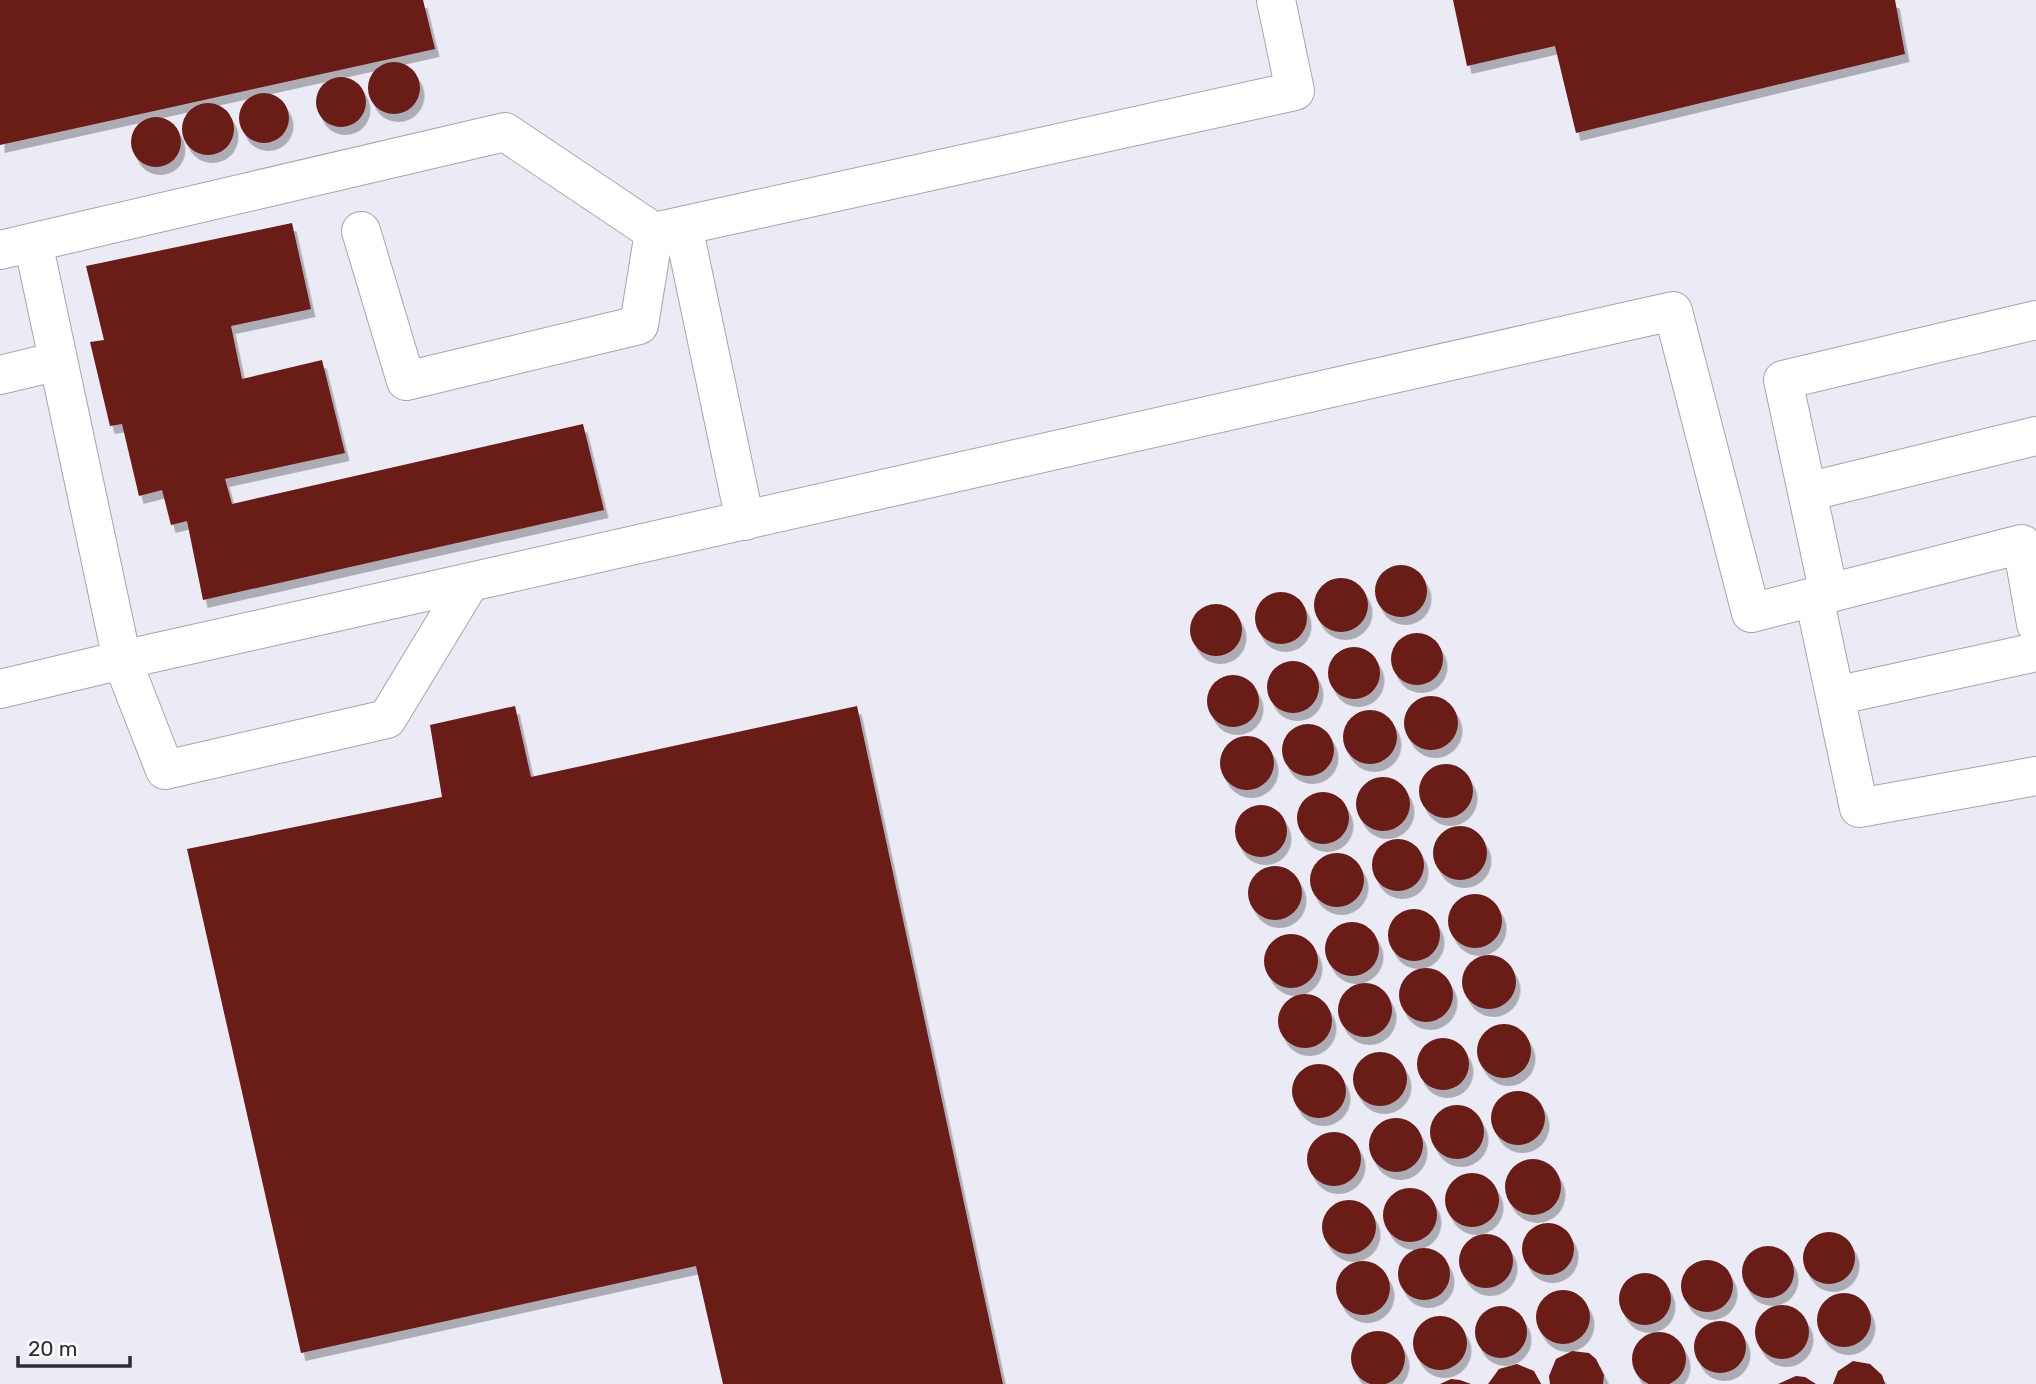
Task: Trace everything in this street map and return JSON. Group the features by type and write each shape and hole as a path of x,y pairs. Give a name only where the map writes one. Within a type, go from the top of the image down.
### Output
{"lane":[{"path":"470,582 387,719 165,770 122,660 58,361 16,246 505,132 669,229 1295,91 1276,0"},
{"path":"361,231 405,381 639,325 669,229"},
{"path":"669,229 745,521"},
{"path":"0,689 1673,311 1751,613 2029,543 2036,624"},
{"path":"2036,320 1783,380 1807,492 1835,696 1859,808 2036,776"},
{"path":"0,375 58,361"},
{"path":"1807,492 2036,436"},
{"path":"1835,696 2036,652"}],"building":[{"path":"0,0 423,0 435,49 0,145"},
{"path":"1453,0 1895,0 1905,54 1576,133 1555,46 1467,66"},
{"path":"394,62 404,64 412,70 418,78 418,98 412,106 404,112 394,114 384,112 376,106 370,98 368,88 370,78 376,70 384,64"},
{"path":"341,77 359,84 366,102 359,120 341,127 323,120 316,102 323,84"},
{"path":"264,93 282,100 289,118 282,136 264,143 246,136 239,118 246,100"},
{"path":"208,103 218,105 226,111 232,119 232,139 226,147 218,153 208,155 198,153 190,147 184,139 182,129 184,119 190,111 198,105"},
{"path":"156,117 174,124 181,142 174,160 156,167 138,160 131,142 138,124"},
{"path":"292,223 311,309 231,326 242,379 322,360 345,453 225,479 232,504 583,424 604,510 203,600 187,521 171,525 162,490 139,496 122,424 110,426 90,342 104,340 86,266"},
{"path":"1401,565 1411,567 1419,573 1425,581 1425,601 1419,609 1411,615 1401,617 1391,615 1383,609 1377,601 1375,591 1377,581 1383,573 1391,567"},
{"path":"1341,578 1360,586 1368,605 1360,624 1341,632 1322,624 1314,605 1322,586"},
{"path":"1281,592 1300,599 1307,618 1300,637 1281,644 1262,637 1255,618 1262,599"},
{"path":"1216,604 1226,606 1234,612 1240,620 1240,640 1234,648 1226,654 1216,656 1206,654 1198,648 1192,640 1190,630 1192,620 1198,612 1206,606"},
{"path":"1417,633 1436,640 1443,659 1436,678 1417,685 1398,678 1391,659 1398,640"},
{"path":"1354,647 1364,649 1372,655 1378,663 1378,683 1372,691 1364,697 1354,699 1344,697 1336,691 1330,683 1328,673 1330,663 1336,655 1344,649"},
{"path":"1293,661 1312,668 1319,687 1312,706 1293,713 1274,706 1267,687 1274,668"},
{"path":"1233,675 1243,677 1251,683 1257,691 1257,711 1251,719 1243,725 1233,727 1223,725 1215,719 1209,711 1207,701 1209,691 1215,683 1223,677"},
{"path":"1431,696 1450,704 1458,723 1450,742 1431,750 1412,742 1404,723 1412,704"},
{"path":"515,706 531,777 857,706 1003,1384 723,1384 696,1266 301,1353 187,849 442,797 430,725"},
{"path":"1370,710 1389,718 1397,737 1389,756 1370,764 1351,756 1343,737 1351,718"},
{"path":"1308,724 1327,731 1334,750 1327,769 1308,776 1289,769 1282,750 1289,731"},
{"path":"1247,736 1266,744 1274,763 1266,782 1247,790 1228,782 1220,763 1228,744"},
{"path":"1446,764 1465,772 1473,791 1465,810 1446,818 1427,810 1419,791 1427,772"},
{"path":"1383,777 1402,785 1410,804 1402,823 1383,831 1364,823 1356,804 1364,785"},
{"path":"1323,792 1342,799 1349,818 1342,837 1323,844 1304,837 1297,818 1304,799"},
{"path":"1261,805 1271,807 1279,813 1285,821 1285,841 1279,849 1271,855 1261,857 1251,855 1243,849 1237,841 1235,831 1237,821 1243,813 1251,807"},
{"path":"1460,826 1479,834 1487,853 1479,872 1460,880 1441,872 1433,853 1441,834"},
{"path":"1398,839 1417,846 1424,865 1417,884 1398,891 1379,884 1372,865 1379,846"},
{"path":"1337,853 1356,861 1364,880 1356,899 1337,907 1318,899 1310,880 1318,861"},
{"path":"1275,866 1294,874 1302,893 1294,912 1275,920 1256,912 1248,893 1256,874"},
{"path":"1475,894 1494,902 1502,921 1494,940 1475,948 1456,940 1448,921 1456,902"},
{"path":"1414,909 1433,916 1440,935 1433,954 1414,961 1395,954 1388,935 1395,916"},
{"path":"1352,922 1371,930 1379,949 1371,968 1352,976 1333,968 1325,949 1333,930"},
{"path":"1296,934 1306,938 1314,946 1318,961 1314,976 1306,984 1286,988 1276,984 1268,976 1264,956 1268,946 1276,938"},
{"path":"1489,955 1508,963 1516,982 1508,1001 1489,1009 1470,1001 1462,982 1470,963"},
{"path":"1426,968 1445,976 1453,995 1445,1014 1426,1022 1407,1014 1399,995 1407,976"},
{"path":"1365,983 1384,991 1392,1010 1384,1029 1365,1037 1346,1029 1338,1010 1346,991"},
{"path":"1305,994 1324,1002 1332,1021 1324,1040 1305,1048 1286,1040 1278,1021 1286,1002"},
{"path":"1504,1024 1523,1032 1531,1051 1523,1070 1504,1078 1485,1070 1477,1051 1485,1032"},
{"path":"1443,1038 1462,1045 1469,1064 1462,1083 1443,1090 1424,1083 1417,1064 1424,1045"},
{"path":"1385,1052 1395,1056 1403,1064 1407,1079 1403,1094 1395,1102 1375,1106 1365,1102 1357,1094 1353,1074 1357,1064 1365,1056"},
{"path":"1319,1064 1338,1072 1346,1091 1338,1110 1319,1118 1300,1110 1292,1091 1300,1072"},
{"path":"1518,1091 1537,1099 1545,1118 1537,1137 1518,1145 1499,1137 1491,1118 1499,1099"},
{"path":"1457,1105 1476,1113 1484,1132 1476,1151 1457,1159 1438,1151 1430,1132 1438,1113"},
{"path":"1396,1118 1415,1126 1423,1145 1415,1164 1396,1172 1377,1164 1369,1145 1377,1126"},
{"path":"1334,1132 1353,1140 1361,1159 1353,1178 1334,1186 1315,1178 1307,1159 1315,1140"},
{"path":"1533,1159 1548,1164 1556,1172 1561,1187 1556,1202 1548,1210 1533,1215 1518,1210 1510,1202 1505,1187 1510,1172 1518,1164"},
{"path":"1472,1173 1491,1181 1499,1200 1491,1219 1472,1227 1453,1219 1445,1200 1453,1181"},
{"path":"1410,1188 1429,1196 1437,1215 1429,1234 1410,1242 1391,1234 1383,1215 1391,1196"},
{"path":"1349,1200 1368,1208 1376,1227 1368,1246 1349,1254 1330,1246 1322,1227 1330,1208"},
{"path":"1548,1223 1567,1230 1574,1249 1567,1268 1548,1275 1529,1268 1522,1249 1529,1230"},
{"path":"1829,1232 1839,1234 1847,1240 1853,1248 1853,1268 1847,1276 1839,1282 1829,1284 1819,1282 1811,1276 1805,1268 1803,1258 1805,1248 1811,1240 1819,1234"},
{"path":"1486,1234 1505,1242 1513,1261 1505,1280 1486,1288 1467,1280 1459,1261 1467,1242"},
{"path":"1768,1246 1778,1248 1786,1254 1792,1262 1792,1282 1786,1290 1778,1296 1768,1298 1758,1296 1750,1290 1744,1282 1742,1272 1744,1262 1750,1254 1758,1248"},
{"path":"1424,1248 1434,1250 1442,1256 1448,1264 1448,1284 1442,1292 1434,1298 1424,1300 1414,1298 1406,1292 1400,1284 1398,1274 1400,1264 1406,1256 1414,1250"},
{"path":"1707,1260 1726,1267 1733,1286 1726,1305 1707,1312 1688,1305 1681,1286 1688,1267"},
{"path":"1363,1261 1382,1269 1390,1288 1382,1307 1363,1315 1344,1307 1336,1288 1344,1269"},
{"path":"1645,1273 1655,1275 1663,1281 1669,1289 1669,1309 1663,1317 1655,1323 1645,1325 1635,1323 1627,1317 1621,1309 1619,1299 1621,1289 1627,1281 1635,1275"},
{"path":"1563,1290 1582,1298 1590,1317 1582,1336 1563,1344 1544,1336 1536,1317 1544,1298"},
{"path":"1844,1293 1863,1301 1871,1320 1863,1339 1844,1347 1825,1339 1817,1320 1825,1301"},
{"path":"1782,1305 1801,1313 1809,1332 1801,1351 1782,1359 1763,1351 1755,1332 1763,1313"},
{"path":"1501,1306 1520,1313 1527,1332 1520,1351 1501,1358 1482,1351 1475,1332 1482,1313"},
{"path":"1440,1316 1459,1324 1467,1343 1459,1362 1440,1370 1421,1362 1413,1343 1421,1324"},
{"path":"1720,1321 1730,1323 1738,1329 1744,1337 1744,1357 1738,1365 1730,1371 1720,1373 1710,1371 1702,1365 1696,1357 1694,1347 1696,1337 1702,1329 1710,1323"},
{"path":"1378,1331 1397,1339 1405,1358 1397,1377 1378,1385 1359,1377 1351,1358 1359,1339"},
{"path":"1659,1332 1678,1340 1686,1359 1678,1378 1659,1386 1640,1378 1632,1359 1640,1340"},
{"path":"1572,1351 1589,1353 1596,1359 1604,1375 1603,1384 1550,1384 1549,1376 1556,1359"},
{"path":"1853,1361 1870,1364 1882,1375 1885,1384 1833,1384 1838,1371"},
{"path":"1517,1364 1534,1371 1541,1384 1488,1384 1499,1369"},
{"path":"1796,1376 1805,1377 1816,1384 1778,1384"},
{"path":"1451,1379 1460,1380 1471,1384 1440,1384"}]}
